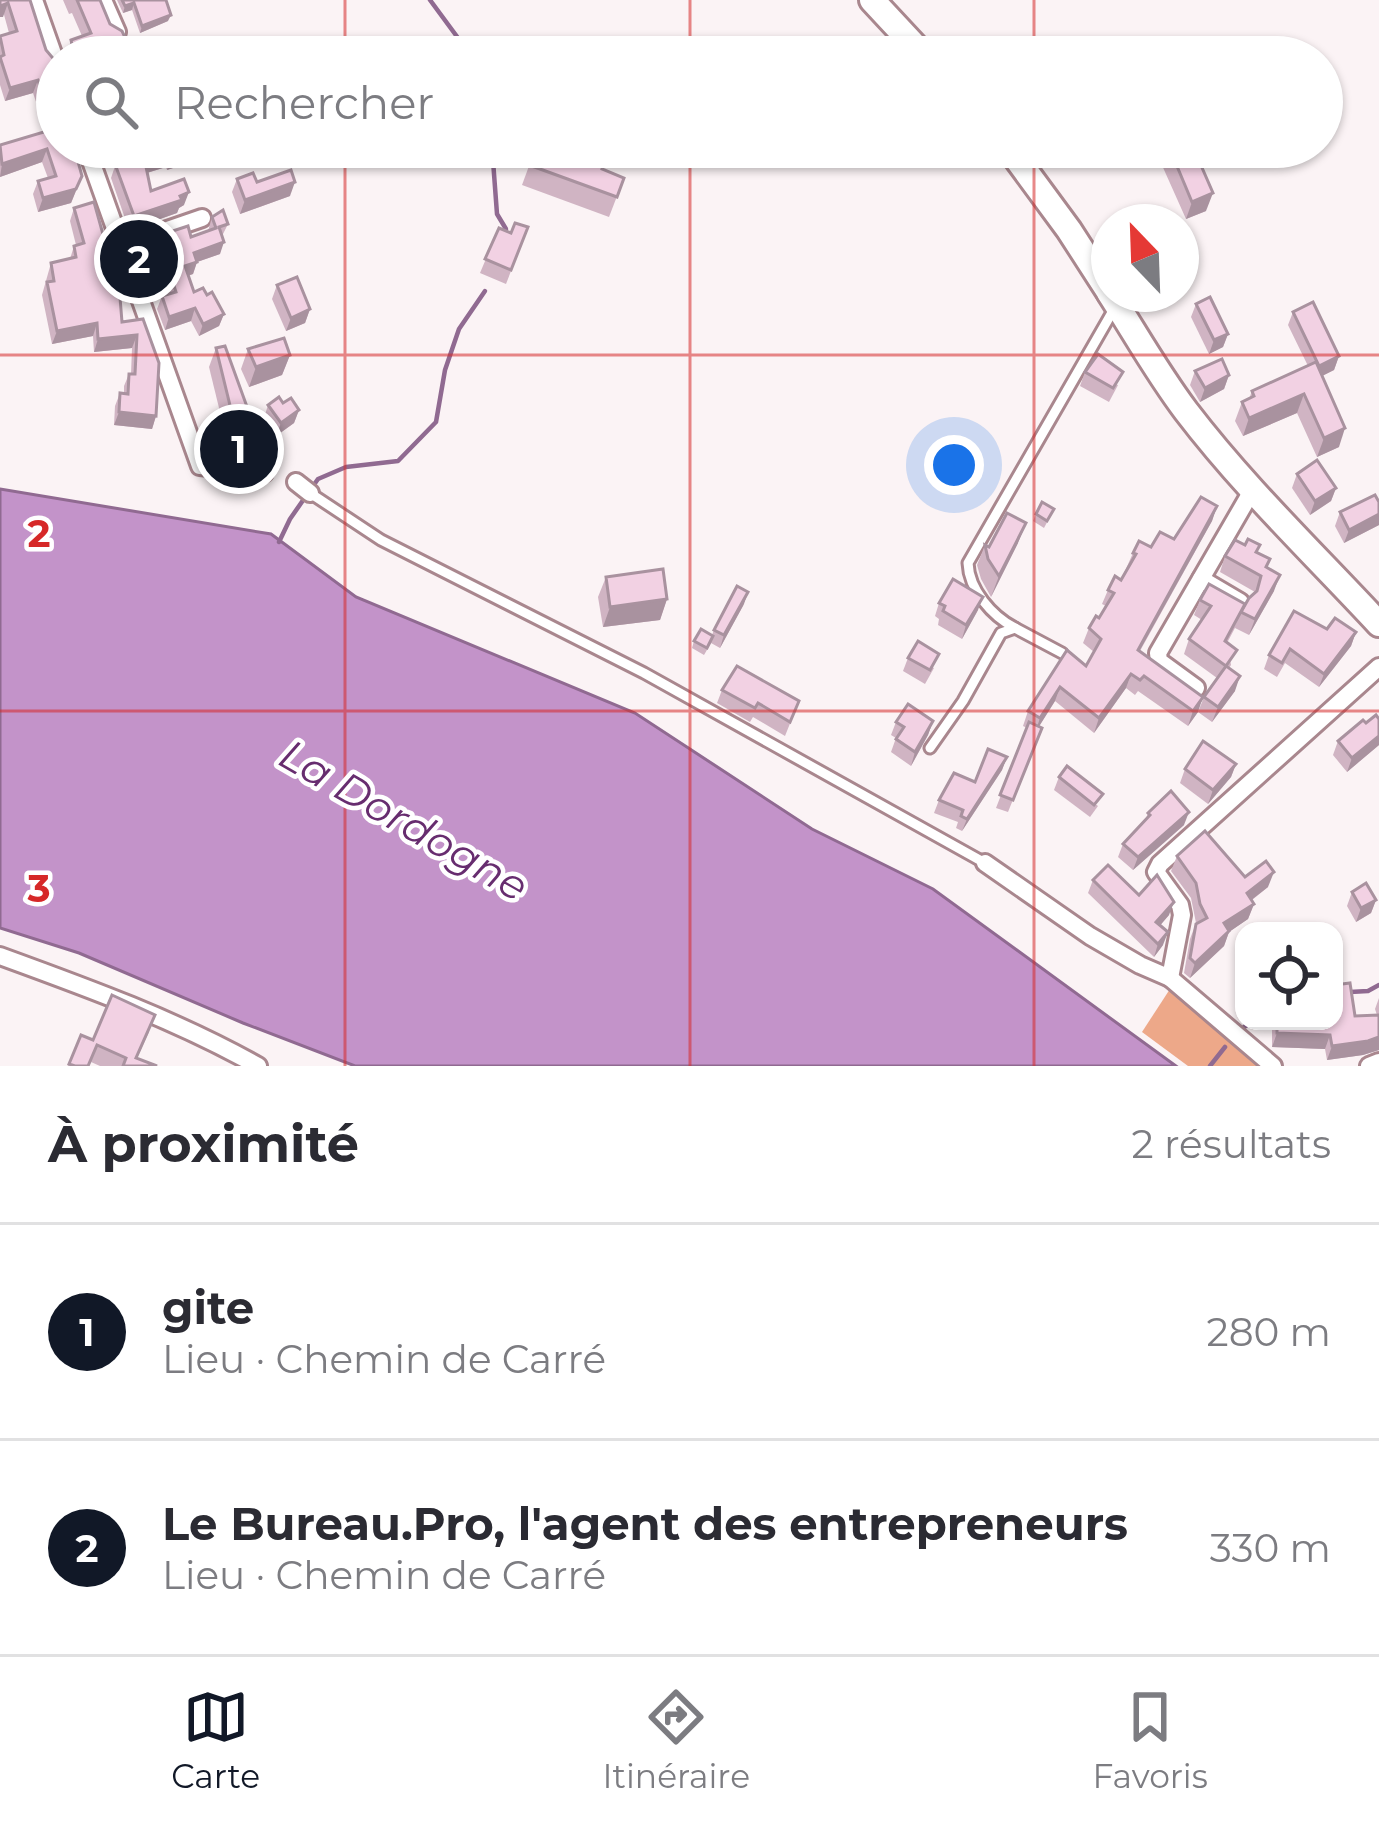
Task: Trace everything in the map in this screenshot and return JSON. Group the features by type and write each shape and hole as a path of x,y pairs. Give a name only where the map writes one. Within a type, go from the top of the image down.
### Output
{"main road":[{"path":"872,0 906,36"},
{"path":"1023,168 1091,267"},
{"path":"1122,312 1181,405 1379,624"}],"street":[{"path":"34,0 47,36"},
{"path":"103,0 117,32"},
{"path":"93,168 200,466 264,473"},
{"path":"121,246 202,218"},
{"path":"1196,688 1157,657 1253,489"},
{"path":"1201,579 1240,602"},
{"path":"1170,978 1181,915 1180,904 1156,872 1160,864 1379,667"},
{"path":"985,863 1090,936 1170,978 1273,1066"},
{"path":"0,956 130,1004 258,1066"},
{"path":"1369,1066 1379,1062"}],"lane":[{"path":"1062,653 999,620 971,580 968,563 1104,312"},
{"path":"303,487 381,540 644,673 985,863"},
{"path":"930,748 1001,633 1015,628"}],"shaded area":[{"path":"1170,989 1263,1066 1188,1066 1142,1032"}],"water":[{"name":"La Dordogne","path":"0,489 271,534 356,597 635,713 812,829 933,889 1176,1066 355,1066 79,953 0,928"}],"building":[{"path":"0,0 30,0 42,36 36,36 36,81 10,88 0,57 4,55 0,36 17,31 8,3 0,6"},
{"path":"77,0 100,0 110,24 124,36 82,36 91,33"},
{"path":"122,0 166,0 171,15 142,26 134,3 125,6"},
{"path":"36,134 36,153 2,164 0,145"},
{"path":"53,168 80,168 82,176 76,189 43,198 38,181 56,176"},
{"path":"116,168 146,168 151,191 184,179 189,192 180,196 182,200 134,216"},
{"path":"537,168 602,168 624,178 617,197"},
{"path":"1178,168 1202,168 1213,193 1192,202"},
{"path":"291,170 295,182 245,200 237,179 253,173 257,182"},
{"path":"94,202 104,238 113,236 123,262 119,263 124,285 119,285 122,322 143,319 159,363 156,416 119,412 120,393 128,394 129,374 135,374 137,335 98,339 97,323 57,331 47,282 54,281 51,263 76,257 74,246 84,243 74,208"},
{"path":"223,210 228,224 219,227 224,242 194,253 197,262 185,266 194,292 203,288 207,295 212,292 224,314 203,324 195,308 169,317 162,296 176,292 162,248 148,252 142,241 188,226 191,237 216,228 212,217"},
{"path":"515,223 528,227 511,270 485,259 499,228 511,233"},
{"path":"297,277 310,309 291,318 277,285"},
{"path":"1210,297 1228,334 1214,340 1199,302"},
{"path":"1313,302 1339,356 1319,366 1293,312"},
{"path":"284,338 290,355 256,367 248,349"},
{"path":"225,346 259,440 238,438 216,348"},
{"path":"1098,354 1123,372 1113,388 1085,372"},
{"path":"1222,359 1229,375 1205,388 1195,371"},
{"path":"1316,362 1345,428 1324,438 1304,394 1249,418 1242,402 1254,396 1252,391"},
{"path":"279,397 283,403 291,398 299,410 281,423 268,405"},
{"path":"1317,460 1336,488 1315,501 1297,474"},
{"path":"1375,495 1379,514 1349,530 1340,512"},
{"path":"1201,497 1217,506 1138,650 1203,697 1193,711 1144,676 1140,680 1131,674 1099,718 1060,687 1040,718 1028,711 1067,650 1086,666 1101,639 1089,628 1114,593 1108,590 1115,576 1121,580 1139,541 1151,547 1160,532 1174,539"},
{"path":"1042,502 1054,509 1047,521 1036,514"},
{"path":"1007,513 1026,523 999,576 985,545 989,547"},
{"path":"1248,539 1260,545 1256,552 1270,559 1266,567 1280,575 1255,619 1241,612 1257,591 1261,576 1225,556 1235,540 1245,545"},
{"path":"663,569 667,599 610,607 606,577"},
{"path":"953,579 983,597 966,625 943,611 945,606 939,603"},
{"path":"1209,584 1245,604 1225,641 1237,650 1226,666 1189,639 1211,606 1200,600"},
{"path":"737,586 748,592 724,635 714,630"},
{"path":"1294,611 1327,629 1335,618 1356,632 1324,674 1290,649 1282,663 1269,655"},
{"path":"701,629 713,636 707,648 694,641"},
{"path":"918,641 939,654 930,670 908,658"},
{"path":"737,666 799,701 790,722 722,690"},
{"path":"1226,666 1240,676 1218,707 1204,697"},
{"path":"908,704 933,721 915,752 896,739 904,727 896,722"},
{"path":"1376,715 1379,736 1352,758 1338,741"},
{"path":"1029,722 1042,728 1013,800 1000,795"},
{"path":"1203,741 1236,764 1213,790 1185,769"},
{"path":"988,749 1007,757 967,819 961,816 963,810 939,800 954,773 975,782"},
{"path":"1067,766 1103,794 1094,805 1059,777"},
{"path":"1171,791 1189,812 1138,857 1123,844"},
{"path":"1205,831 1245,877 1266,861 1274,872 1247,893 1254,904 1224,923 1229,931 1195,963 1190,958 1196,924 1207,918 1196,883 1177,856"},
{"path":"1108,865 1139,895 1157,875 1174,902 1156,922 1168,932 1158,944 1093,880"},
{"path":"1366,883 1376,900 1361,908 1352,892"},
{"path":"1350,983 1355,1016 1379,1015 1379,1037 1332,1046 1330,1035 1277,1033 1343,1030 1343,984"},
{"path":"112,995 155,1015 136,1058 157,1066 123,1066 126,1058 97,1045 88,1066 69,1064 81,1035 93,1040"}],"waterway":[{"path":"430,0 457,36"},
{"path":"494,168 497,214 506,229"},
{"path":"313,486 346,467 398,461 436,422 445,370 459,329 485,291"},
{"path":"279,542 306,496"},
{"path":"1350,992 1379,985"},
{"path":"1210,1066 1225,1047"}],"place":[{"name":"Le Bureau.Pro, l'agent des entrepreneurs","path":"139,259"},
{"name":"gite","path":"239,449"}]}
